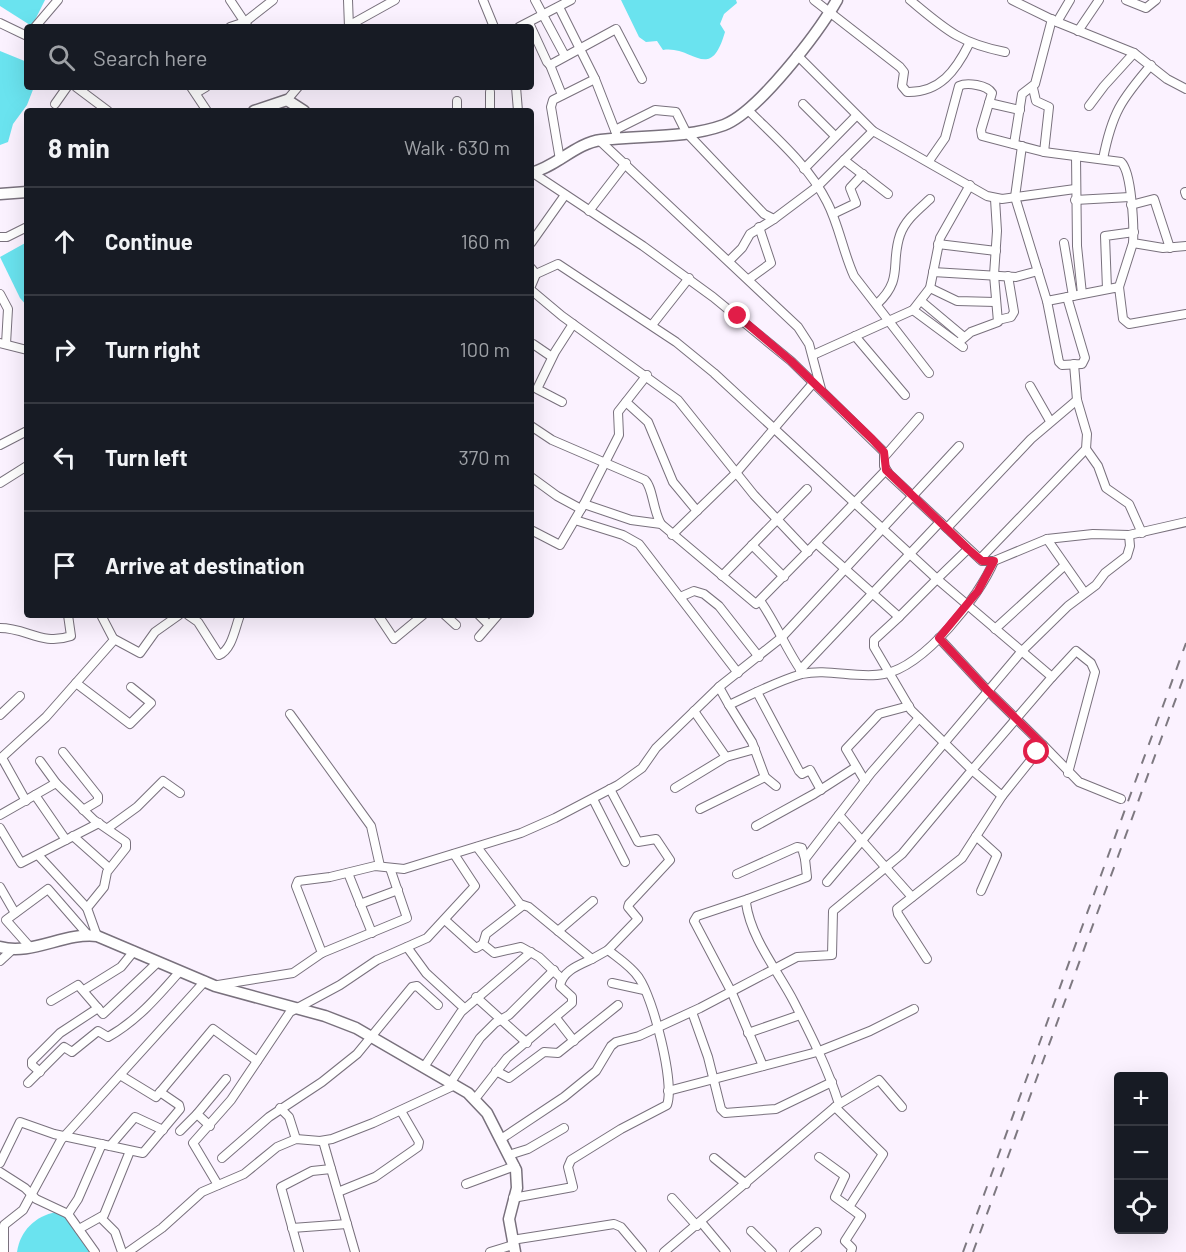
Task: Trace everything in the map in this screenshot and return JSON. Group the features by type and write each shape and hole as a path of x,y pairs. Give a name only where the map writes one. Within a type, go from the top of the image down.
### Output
{"street":[{"path":"38,24 58,0"},
{"path":"230,0 246,24 273,0"},
{"path":"348,0 349,24"},
{"path":"353,24 395,0"},
{"path":"483,0 493,24"},
{"path":"535,0 565,56"},
{"path":"529,23 571,0"},
{"path":"814,0 900,67 904,72 902,86 907,92 925,90 945,80 959,64 969,44"},
{"path":"534,172 599,140 616,135 686,132 724,125 748,110 797,55 837,0"},
{"path":"910,0 954,36 969,44 1005,52"},
{"path":"1012,0 1054,21 1134,53 1167,79 1186,90"},
{"path":"1032,9 1035,0"},
{"path":"1044,152 1049,107 1036,100 1033,88 1054,21 1070,0"},
{"path":"1078,31 1099,0"},
{"path":"1126,0 1146,9 1156,0"},
{"path":"559,7 595,79 616,135"},
{"path":"0,23 24,35"},
{"path":"550,65 616,29 642,79"},
{"path":"534,34 562,95"},
{"path":"1089,106 1134,53"},
{"path":"797,55 873,131 995,199 1075,189"},
{"path":"1103,159 1109,129 1119,104 1151,65"},
{"path":"560,160 551,104 562,95 595,79"},
{"path":"929,161 945,138 959,86 964,84 988,88 992,93 981,130 982,136 1044,152 1103,159 1125,165 1134,232 1133,243 1119,287 1123,319 1129,324 1186,314"},
{"path":"1033,88 1023,92 1015,196 1047,300 1059,362 1062,365 1082,364 1085,358 1070,297 1064,243"},
{"path":"54,104 65,90"},
{"path":"80,90 104,108"},
{"path":"193,90 205,108"},
{"path":"263,108 293,90 302,108"},
{"path":"516,90 518,108"},
{"path":"490,92 490,108"},
{"path":"457,101 457,108"},
{"path":"989,103 1020,110"},
{"path":"803,104 835,136"},
{"path":"616,135 646,113 662,109 676,112 686,132 764,214 774,219"},
{"path":"748,110 818,186 832,214 846,259 854,276 929,373"},
{"path":"804,169 856,116"},
{"path":"729,261 742,248 750,234 818,186 873,131"},
{"path":"599,140 798,327 813,355 821,389"},
{"path":"1076,156 1075,200 1082,294"},
{"path":"844,160 888,194"},
{"path":"589,211 626,163"},
{"path":"534,174 688,278 761,336 814,382 872,439 885,456 886,470 980,559 994,561 1047,539 1093,534 1129,535 1186,522"},
{"path":"832,214 856,203 850,188 862,174"},
{"path":"813,355 913,310 930,288 938,244 946,224 970,185"},
{"path":"0,194 24,192"},
{"path":"534,239 565,195"},
{"path":"877,304 892,287 897,263 897,246 903,228 930,199"},
{"path":"995,199 994,274 998,320"},
{"path":"1075,200 1154,199 1170,248"},
{"path":"749,279 771,263 759,227"},
{"path":"1,239 24,228"},
{"path":"1107,289 1105,236 1134,232"},
{"path":"1133,243 1170,248 1186,246"},
{"path":"938,244 996,251"},
{"path":"534,271 558,264 652,325 696,357 853,504 1052,677"},
{"path":"933,272 1026,276 1038,271"},
{"path":"913,310 960,345 964,337 978,329 1011,317 1014,312 1008,276"},
{"path":"652,325 688,278"},
{"path":"1047,300 1119,287"},
{"path":"930,288 957,301 995,302"},
{"path":"534,292 573,324 647,375 678,400 776,520 808,552"},
{"path":"0,294 8,309 3,343 24,350"},
{"path":"921,301 964,337"},
{"path":"562,402 534,388 573,324"},
{"path":"855,336 905,395"},
{"path":"534,345 552,357"},
{"path":"1074,364 1077,400 1087,434 1086,448 1098,466 1106,488 1129,504 1142,533"},
{"path":"534,532 560,546 606,464 619,435 616,416 647,375"},
{"path":"672,535 736,473 814,382"},
{"path":"1030,386 1050,421"},
{"path":"947,528 1050,421 1077,400"},
{"path":"626,402 648,422 667,472 697,511"},
{"path":"885,456 919,417"},
{"path":"534,428 552,440 648,482 652,506 661,524 755,603 761,602 886,470"},
{"path":"0,445 24,432"},
{"path":"322,953 296,884 300,880 380,866 404,869 521,833 592,799 642,768 656,748 719,687 782,637 959,446"},
{"path":"980,559 1086,448"},
{"path":"0,483 24,468"},
{"path":"534,479 557,496 582,507 631,520 661,524"},
{"path":"722,576 807,489"},
{"path":"575,520 623,535 639,544 738,673"},
{"path":"729,705 801,672 871,592 940,522"},
{"path":"826,882 1021,651 1084,592 1096,585 1105,573 1127,556 1130,546 1129,535"},
{"path":"1047,539 1084,592"},
{"path":"816,543 899,617"},
{"path":"752,545 784,577"},
{"path":"968,549 873,644 891,672 900,693 919,718 944,744 1002,796"},
{"path":"801,672 874,675 891,672 939,638 968,605 988,577 994,561"},
{"path":"995,629 1064,566"},
{"path":"680,597 694,591 710,598 759,657"},
{"path":"761,602 779,628 801,672"},
{"path":"0,628 16,629 23,634 54,640 71,636 68,618"},
{"path":"103,618 114,639 140,653 155,632 175,618"},
{"path":"192,618 198,622 219,655 227,650 239,618"},
{"path":"380,618 394,639 419,618"},
{"path":"448,618 456,625"},
{"path":"482,618 488,624"},
{"path":"479,636 495,618"},
{"path":"939,638 1068,773 1088,786 1121,799"},
{"path":"26,801 1,758 46,717 114,639"},
{"path":"501,1139 564,1097 599,1069 613,1044 658,1028 692,1012 802,955 831,956 833,911 887,868 1076,651 1091,663 1095,672 1068,773"},
{"path":"76,683 130,724 151,703 131,687"},
{"path":"719,687 755,749 765,777 776,786"},
{"path":"757,692 799,771 802,774 810,770 821,790"},
{"path":"0,715 20,696"},
{"path":"865,781 846,751 848,746 879,714 909,706"},
{"path":"694,711 726,757"},
{"path":"290,714 371,826 380,866"},
{"path":"805,859 865,781 919,718"},
{"path":"927,959 897,911 956,864 1002,796 1043,745"},
{"path":"675,788 726,757 755,749"},
{"path":"63,752 98,796 98,801 83,810"},
{"path":"40,761 56,783 83,810 127,844 110,868 104,887 87,908"},
{"path":"756,826 821,790 856,767"},
{"path":"700,809 765,777"},
{"path":"108,828 137,807 161,782 164,781 180,793"},
{"path":"0,815 56,783"},
{"path":"476,1099 496,1071 573,1000 560,987 562,979 570,970 608,950 638,919 628,907 629,904 670,860 656,839 638,842 610,789"},
{"path":"35,795 70,838 110,868"},
{"path":"592,799 625,861"},
{"path":"839,815 912,897"},
{"path":"0,828 20,862 99,823"},
{"path":"976,836 998,855 981,891"},
{"path":"477,847 522,906 529,907 592,959"},
{"path":"737,873 797,847 802,848 809,874 805,879 697,915 694,919 732,993 763,1066"},
{"path":"218,1185 192,1145 210,1126 294,1009 340,985 377,960 427,939 445,920 475,886 454,854"},
{"path":"38,855 87,908 92,936"},
{"path":"4,1252 4,1225 20,1214 65,1135 120,1075 210,984 294,973 322,953 407,918 390,868"},
{"path":"348,873 372,933"},
{"path":"0,887 15,913"},
{"path":"29,946 6,923 15,913 48,889 92,936 134,951 210,984 338,1021 374,1037 453,1083 476,1099 487,1113 514,1166 518,1179 509,1219 513,1246"},
{"path":"360,904 398,890"},
{"path":"748,899 746,905 750,921 800,1015 832,1082 837,1106 883,1154 849,1207"},
{"path":"558,931 593,901"},
{"path":"445,920 476,948 483,944 486,934 522,906"},
{"path":"0,947 13,949 92,936"},
{"path":"483,944 494,954 517,946 531,952 562,979"},
{"path":"407,947 426,973 464,1008"},
{"path":"0,961 13,949"},
{"path":"513,1198 573,1187 568,1167 571,1160 668,1103 658,1028 644,990 636,974 608,950"},
{"path":"84,990 121,967 134,951"},
{"path":"424,1067 444,1034 464,1008 531,952"},
{"path":"51,1001 76,985 84,990 105,1013 158,962"},
{"path":"128,1252 162,1228 202,1192 244,1174 277,1147 296,1139 323,1141 401,1111 453,1083 480,1038 501,1019 510,1015 554,970"},
{"path":"28,1083 64,1047 72,1052 98,1031 108,1037 121,1030 153,1001 180,971"},
{"path":"612,983 644,990"},
{"path":"222,1158 280,1108 340,1069 374,1037 415,986 438,1005"},
{"path":"476,997 526,1043"},
{"path":"496,1071 509,1078 544,1052 558,1053 618,1005"},
{"path":"40,1071 32,1065 32,1061 60,1033 98,1008"},
{"path":"668,1091 817,1052 870,1031 914,1009"},
{"path":"692,1012 704,1044 721,1109 727,1113 776,1109 832,1082"},
{"path":"748,1033 800,1015"},
{"path":"556,1018 574,1041"},
{"path":"120,1075 154,1097 212,1030 257,1061"},
{"path":"180,1131 226,1079"},
{"path":"664,1252 837,1106 879,1080 902,1107"},
{"path":"0,1163 20,1122 48,1133 143,1153 180,1108 160,1092"},
{"path":"280,1108 289,1117 296,1139"},
{"path":"338,1192 375,1178 418,1147 419,1142 401,1111"},
{"path":"197,1114 210,1126"},
{"path":"111,1146 135,1117 163,1130"},
{"path":"509,1155 528,1149 564,1128"},
{"path":"323,1141 355,1252"},
{"path":"68,1214 78,1199 102,1144"},
{"path":"79,1229 101,1218 130,1151"},
{"path":"819,1157 845,1176 835,1197 861,1216 846,1240 852,1248 851,1252"},
{"path":"714,1158 746,1184"},
{"path":"466,1184 514,1166"},
{"path":"299,1252 281,1187 312,1172 331,1169"},
{"path":"0,1172 36,1199 68,1214 95,1252"},
{"path":"672,1198 726,1252"},
{"path":"101,1218 115,1232 122,1252"},
{"path":"292,1228 347,1224"},
{"path":"489,1252 614,1224 642,1252"},
{"path":"751,1231 772,1252"},
{"path":"794,1252 817,1232"}],"water":[{"path":"0,0 45,0 33,24 28,24 0,6"},
{"path":"621,0 736,0 737,3 724,14 720,24 725,32 719,47 713,56 700,59 683,52 663,50 657,41 646,42 639,37"},
{"path":"0,51 24,61 24,90 33,90 27,105 13,124 8,142 0,145"},
{"path":"24,244 24,303 20,298 0,257"},
{"path":"56,1212 69,1217 92,1252 17,1252 25,1231 41,1217"}],"railway":[{"path":"963,1252 1186,643"},
{"path":"973,1252 1186,671"}],"route":[{"path":"738,316 814,382 872,439 884,452 886,470 975,556 982,561 994,561 988,577 978,591 939,638 988,691 1043,745 1037,752"}]}
